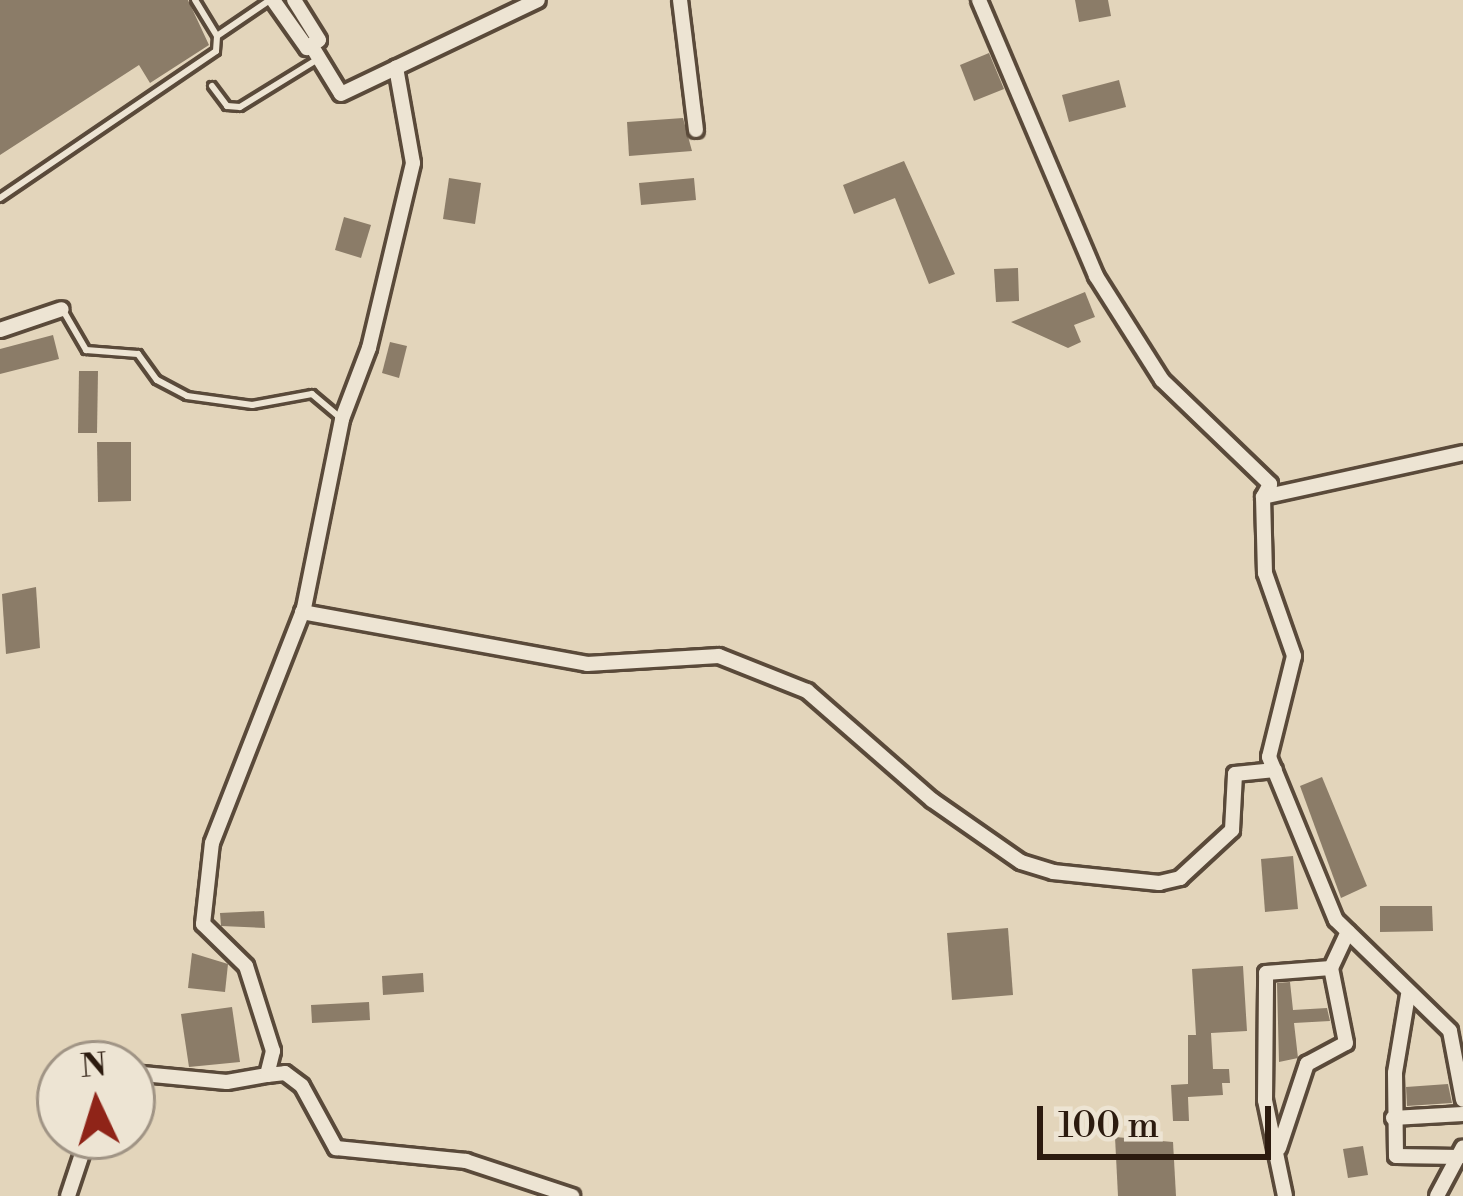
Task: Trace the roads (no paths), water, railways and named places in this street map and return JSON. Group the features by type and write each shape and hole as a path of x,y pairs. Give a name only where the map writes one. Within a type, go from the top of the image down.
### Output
{"street":[{"path":"271,0 341,94 538,0"},
{"path":"294,0 319,40 314,52"},
{"path":"680,0 696,130"},
{"path":"980,0 1096,276 1162,380 1270,484 1263,497 1265,573 1294,656 1270,757 1336,920 1458,1041 1463,1100"},
{"path":"267,1076 273,1051 246,966 203,924 212,843 302,612 342,419 369,348 413,164 397,68"},
{"path":"0,330 62,309"},
{"path":"1263,497 1463,453"},
{"path":"302,612 587,664 718,656 807,691 932,800 1021,862 1053,872 1159,884 1180,878 1232,830 1234,774 1275,770"},
{"path":"1279,1150 1307,1064 1346,1043 1331,968 1348,932"},
{"path":"1285,1196 1265,1100 1266,974 1331,968"},
{"path":"1408,995 1393,1118 1396,1156 1461,1152"},
{"path":"156,1075 227,1082 285,1073 302,1086 336,1148 466,1161 572,1196"},
{"path":"1393,1118 1463,1114"},
{"path":"1437,1196 1461,1152"},
{"path":"68,1196 80,1160"}],"lane":[{"path":"0,198 216,51 217,36 194,0"},
{"path":"217,36 271,0"},
{"path":"212,86 226,106 240,107 314,52"},
{"path":"62,309 86,350 138,355 157,380 187,396 252,405 312,394 342,419"}]}
